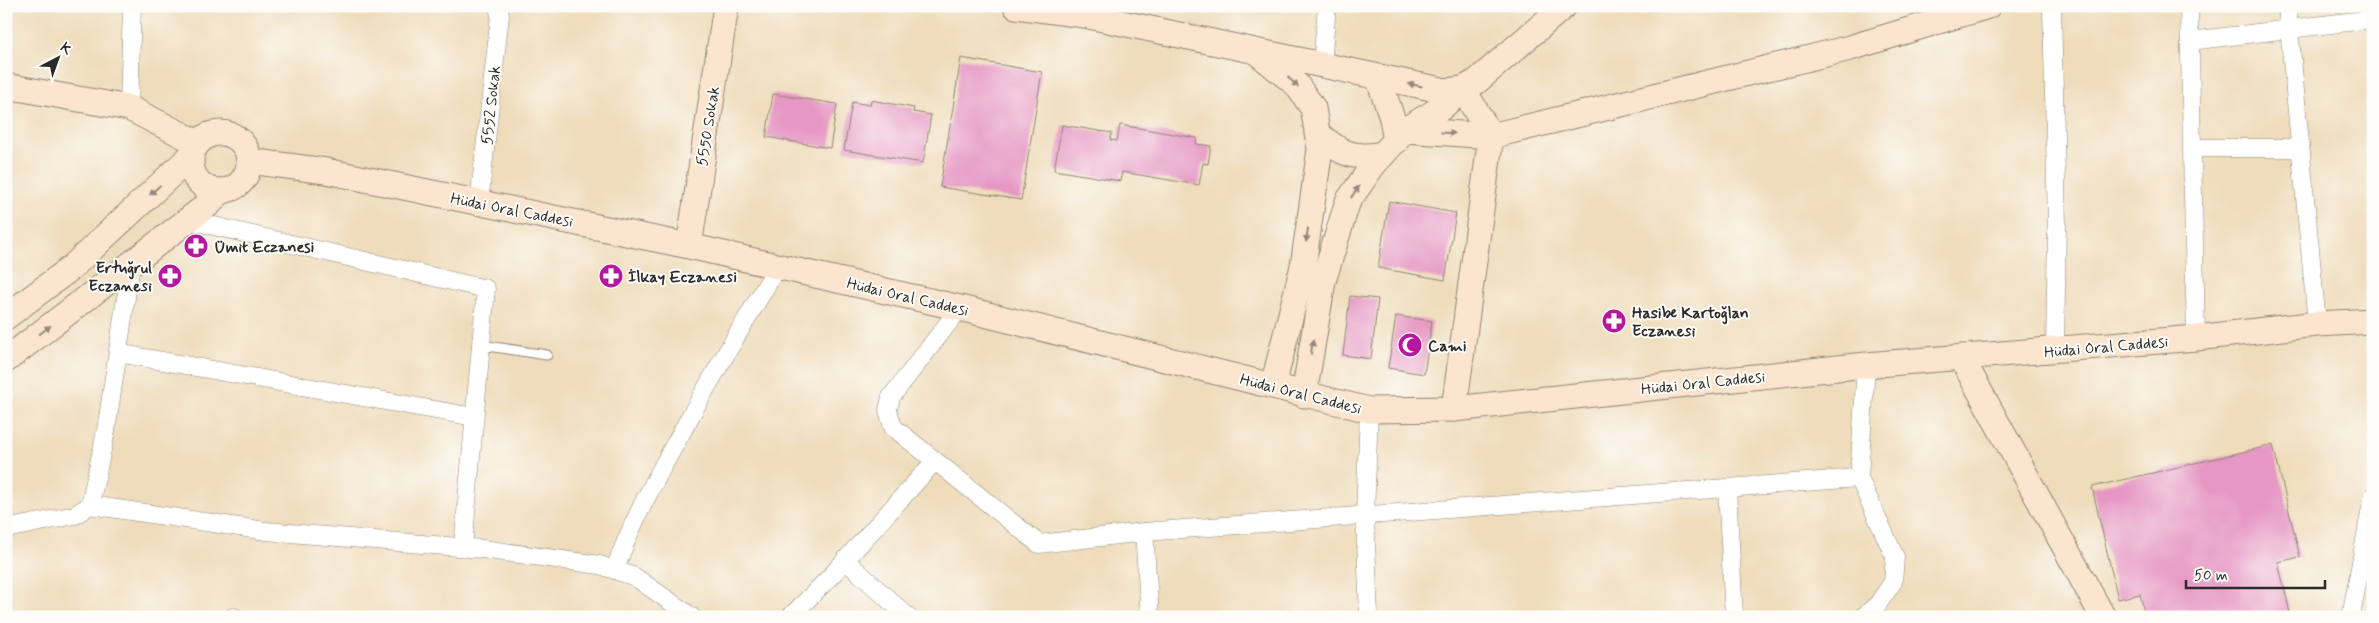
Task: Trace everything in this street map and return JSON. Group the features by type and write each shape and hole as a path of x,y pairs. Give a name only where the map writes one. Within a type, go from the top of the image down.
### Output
{"street":[{"path":"129,108 132,6"},
{"name":"5552 Sokak","path":"479,203 500,15 498,6"},
{"name":"5550 Sokak","path":"689,246 726,6"},
{"path":"1016,6 1084,15 1446,91 1463,89"},
{"path":"1272,386 1302,266 1320,148 1314,108 1322,65 1327,6"},
{"path":"1317,132 1331,146 1351,155 1364,157 1395,142 1463,89 1476,82 1564,6"},
{"path":"1395,142 1492,136 1850,48 1941,13 1988,6"},
{"path":"2052,6 2057,224 2055,350"},
{"path":"2189,6 2196,338"},
{"path":"2287,6 2317,324"},
{"path":"2190,41 2373,19"},
{"path":"1255,51 1297,85 1314,108"},
{"path":"1304,395 1323,281 1348,201 1395,142 1392,118 1378,77"},
{"path":"6,86 129,108 194,150"},
{"path":"1454,408 1492,136 1463,89"},
{"path":"6,317 71,268 210,134 225,133 239,140 248,153 248,168 242,181 229,190 220,191 200,184 192,172 194,150"},
{"path":"2193,148 2300,148"},
{"name":"Hüdai Oral Caddesi","path":"249,161 326,171 689,246 960,308 1369,410 1454,408 1866,365 2196,338 2317,324 2373,321"},
{"path":"6,360 210,203 220,191"},
{"path":"188,220 486,288 463,547"},
{"path":"6,529 76,515 90,505 106,431 131,264"},
{"path":"615,570 626,538 651,488 710,381 778,266"},
{"path":"960,308 890,397 888,410 893,428 1039,544 1144,532 1859,478"},
{"path":"118,353 474,417"},
{"path":"1961,357 2103,617"},
{"path":"1863,617 1878,604 1893,582 1895,557 1859,478 1866,365"},
{"path":"1369,410 1365,516 1369,617"},
{"path":"790,617 935,461"},
{"path":"1727,489 1734,617"},
{"path":"2351,617 2373,496"},
{"path":"90,505 266,531 463,547 600,565 634,577 692,617"},
{"path":"1144,532 1150,617"},
{"path":"845,560 908,617"}],"lane":[{"path":"481,345 547,355"}],"building":[{"path":"961,58 1042,72 1021,200 940,187"},
{"path":"773,94 837,104 830,148 766,137"},
{"path":"871,100 914,108 913,112 931,115 923,163 844,150 852,102 870,105"},
{"path":"1062,125 1112,133 1110,140 1117,141 1120,125 1197,138 1196,144 1211,146 1208,164 1203,163 1199,185 1122,172 1120,181 1054,170"},
{"path":"1389,201 1456,213 1445,280 1378,268"},
{"path":"1350,296 1378,299 1371,359 1343,355"},
{"name":"Cami","path":"1396,316 1432,321 1424,374 1388,368"},
{"path":"2273,445 2300,557 2278,562 2291,617 2145,617 2140,594 2118,599 2092,487"}],"place":[{"name":"Ümit Eczanesi","path":"196,246"},
{"name":"Ertuğrul Eczanesi","path":"170,276"},
{"name":"İlkay Eczanesi","path":"611,276"},
{"name":"Hasibe Kartoğlan Eczanesi","path":"1614,321"},
{"name":"Cami","path":"1410,345"}]}
